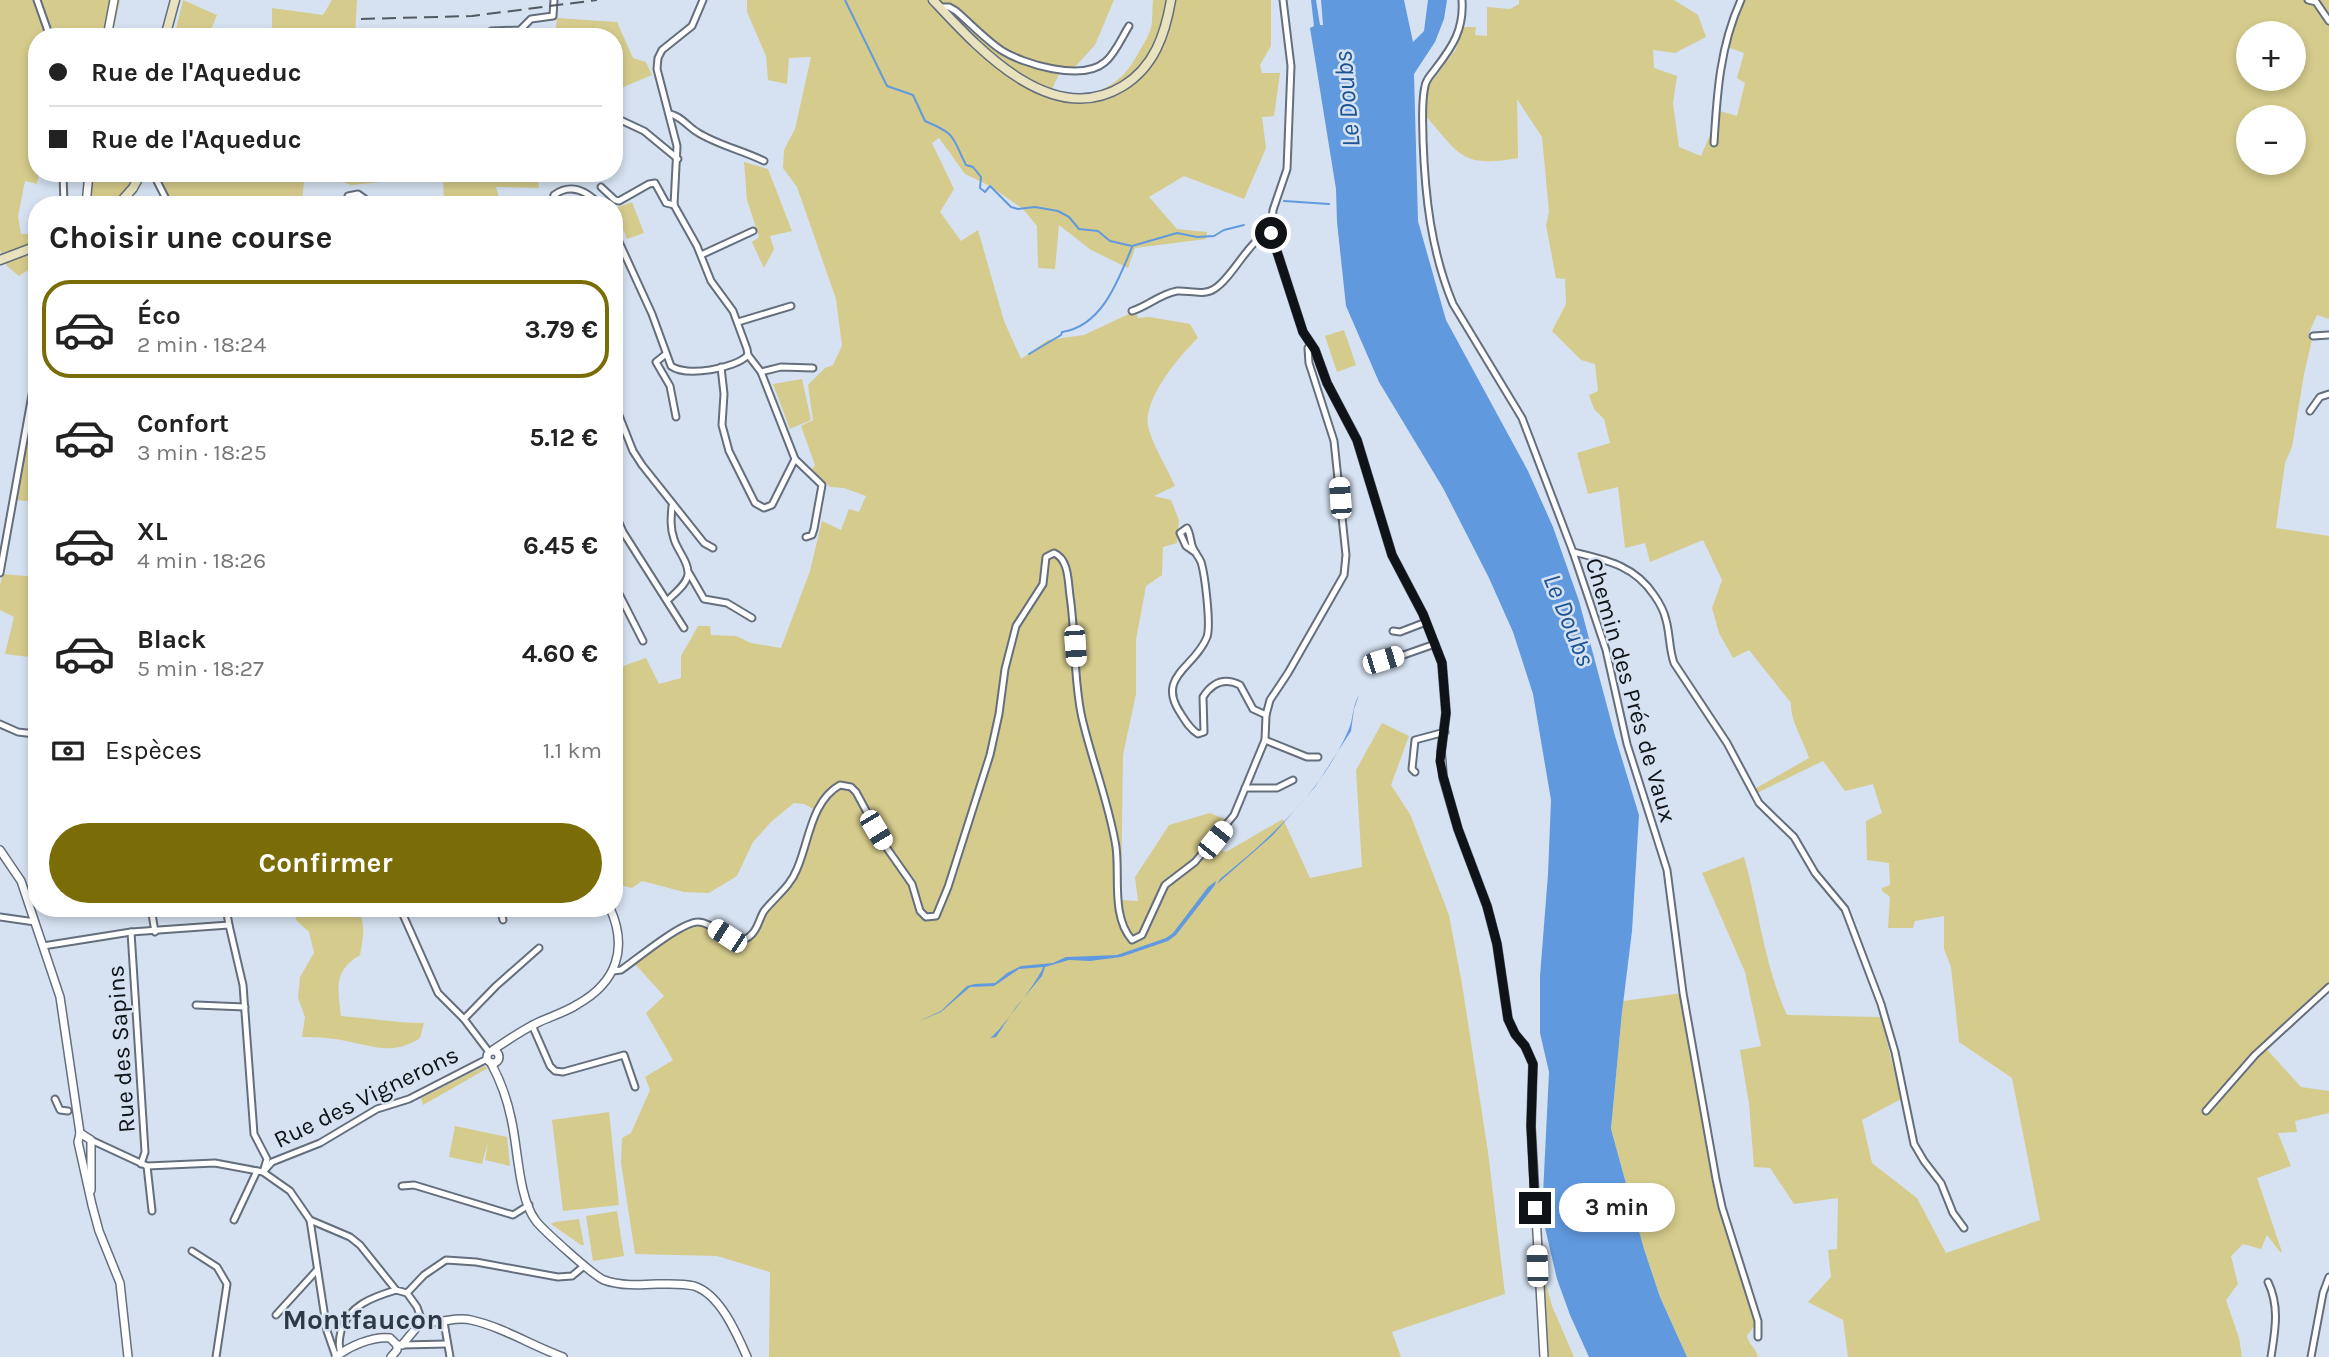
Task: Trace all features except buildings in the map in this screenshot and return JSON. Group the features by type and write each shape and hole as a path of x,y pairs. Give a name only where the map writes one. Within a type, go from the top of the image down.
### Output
{"main road":[{"path":"167,28 175,0"},
{"path":"933,0 1002,66 1043,91 1059,97 1087,99 1112,92 1126,84 1146,66 1162,40 1171,0"},
{"path":"0,260 28,249"}],"street":[{"path":"37,0 47,28"},
{"path":"109,28 114,0"},
{"path":"522,28 531,19 554,16 554,0"},
{"path":"703,0 692,26 670,42 658,58 658,78 670,114 678,159 674,205 701,255 710,280 727,301 738,322 748,355 761,372 795,459 822,485 814,529 811,535 806,537"},
{"path":"1283,0 1291,66 1287,169 1273,210 1271,233 1303,332 1357,440 1392,555 1426,622 1444,673 1445,732 1440,761 1443,776 1458,829 1487,906 1497,944 1508,1019 1533,1064 1531,1126 1544,1357"},
{"name":"Chemin des Prés de Vaux","path":"1462,0 1462,21 1456,40 1425,85 1422,110 1424,184 1431,228 1453,304 1522,418 1573,552 1606,650 1627,744 1667,870 1683,993 1721,1208 1758,1321 1758,1337"},
{"path":"1714,143 1717,87 1724,47 1741,0"},
{"path":"2308,0 2316,2 2329,21"},
{"path":"939,7 956,10 1001,50 1027,62 1071,71 1100,66 1107,61 1129,26"},
{"path":"670,114 677,115 700,134 764,161"},
{"path":"623,121 644,131 678,159"},
{"path":"623,199 655,183 666,203 674,205"},
{"path":"601,187 611,196"},
{"path":"554,196 562,189 571,188 589,196"},
{"path":"701,255 753,231"},
{"path":"1132,311 1167,294 1213,290 1233,272 1252,245 1264,234 1271,233"},
{"path":"623,251 652,314 671,366 687,372 740,362 748,355"},
{"path":"738,322 791,306"},
{"path":"2313,336 2329,335"},
{"path":"613,971 621,970 671,934 693,923 705,923 738,940 749,937 765,910 791,882 813,820 824,800 840,785 851,787 856,792 884,845 912,884 920,911 926,917 936,916 948,887 990,755 1005,669 1016,626 1043,584 1046,557 1050,554 1059,554 1067,575 1081,715 1116,845 1119,910 1132,940 1142,935 1165,885 1195,862 1228,824 1265,740 1266,715 1270,700 1289,673 1341,584 1346,566 1334,441 1309,363 1308,348 1311,345"},
{"path":"666,354 656,362 670,386 676,417"},
{"path":"721,367 724,394 722,425 730,451 755,503 764,508 772,505 795,459"},
{"path":"761,372 781,367 813,368"},
{"path":"2310,411 2320,397 2329,394"},
{"path":"0,573 28,417"},
{"path":"623,426 633,451 672,504 705,543 713,548"},
{"path":"672,504 671,528 688,570 704,599 727,603 751,618"},
{"path":"623,532 684,628"},
{"path":"1196,552 1203,572 1209,629 1203,644 1175,679 1171,689 1175,705 1192,730 1198,734 1204,732 1203,697 1215,684 1225,680 1240,685 1253,709 1266,715"},
{"path":"1573,552 1625,567 1641,579 1653,594 1666,618 1674,663 1727,743 1759,803 1794,837 1815,873 1840,902 1869,968 1895,1052 1914,1144 1941,1183 1953,1213 1964,1228"},
{"path":"668,600 685,582 688,570"},
{"path":"623,602 643,641"},
{"path":"1392,631 1400,632 1426,622"},
{"path":"1376,665 1435,645"},
{"path":"0,724 28,733"},
{"path":"1415,772 1412,769 1415,740 1445,732"},
{"path":"1265,740 1307,757 1318,757"},
{"path":"1245,789 1277,788 1293,780"},
{"path":"0,850 21,881 28,902"},
{"path":"0,917 35,922"},
{"path":"33,917 60,997 80,1133 78,1142 99,1231 120,1283 128,1357"},
{"path":"153,917 155,932"},
{"path":"228,917 246,1007 254,1135 267,1159 234,1220"},
{"path":"404,917 438,993 464,1018 493,1056 512,1118 522,1182 537,1222 594,1276 640,1285 679,1284 704,1290 722,1311 747,1357"},
{"path":"493,1056 516,1034 579,1004 600,987 613,971 618,957 620,940 614,917"},
{"path":"43,946 131,932 229,925"},
{"name":"Rue des Sapins","path":"131,932 144,1165 152,1212"},
{"path":"464,1018 539,948"},
{"path":"2206,1111 2255,1055 2329,987"},
{"path":"196,1005 246,1007"},
{"path":"532,1025 550,1066 555,1071 563,1072 624,1055 635,1087"},
{"name":"Rue des Vignerons","path":"260,1171 272,1161 320,1143 377,1109 409,1099 493,1056"},
{"path":"55,1099 60,1110 68,1111"},
{"path":"80,1133 144,1165 215,1163 260,1171 290,1191 310,1220 327,1331 338,1355"},
{"path":"91,1140 92,1205"},
{"path":"402,1186 414,1185 513,1214 529,1205"},
{"path":"310,1220 350,1237 360,1245 396,1290"},
{"path":"192,1251 217,1267 227,1284 216,1357"},
{"path":"407,1293 424,1275 446,1260 476,1262 566,1278 584,1266"},
{"path":"276,1315 317,1270"},
{"path":"2311,1357 2329,1277"},
{"path":"2268,1282 2275,1301 2276,1322 2272,1357"},
{"path":"338,1355 345,1320 354,1310 374,1297 396,1290 407,1293 418,1307 422,1321"},
{"path":"391,1357 422,1321 469,1319 563,1357"},
{"path":"444,1322 450,1357"},
{"path":"338,1355 379,1338 390,1338 399,1345 447,1344"}],"shaded area":[{"path":"0,0 120,0 114,28 28,28 28,182 25,181 18,216 21,234 28,234 28,270 19,276 7,266 0,250"},
{"path":"183,0 217,15 212,28 176,28"},
{"path":"332,0 357,0 355,28 272,28 272,8 323,15"},
{"path":"747,0 1114,0 1095,45 1074,68 1063,66 1051,91 1081,94 1105,88 1125,73 1150,31 1153,0 1271,0 1271,46 1260,65 1262,73 1280,73 1274,116 1262,117 1266,148 1244,199 1184,176 1149,197 1177,229 1207,232 1206,239 1135,248 1128,268 1091,250 1059,225 1055,269 1038,268 1037,226 1023,209 990,186 965,174 939,138 932,143 954,189 940,212 961,241 978,230 1004,321 1021,359 1048,340 1084,335 1135,311 1138,318 1149,317 1190,324 1198,338 1164,378 1148,415 1148,426 1153,440 1175,486 1154,496 1171,500 1179,520 1177,543 1163,547 1162,575 1146,586 1136,640 1136,694 1123,755 1121,900 1138,901 1135,877 1169,825 1210,813 1227,820 1211,847 1226,852 1283,819 1310,878 1362,867 1356,770 1382,723 1409,736 1391,785 1410,814 1449,915 1488,1152 1505,1294 1392,1332 1401,1357 769,1357 770,1272 717,1256 635,1254 621,1163 622,1138 631,1133 650,1090 645,1077 673,1060 646,1013 664,996 635,964 678,933 701,925 729,941 742,943 752,936 767,911 794,879 819,812 804,804 794,803 772,821 753,842 737,876 709,893 684,892 642,881 632,888 623,886 623,666 646,658 659,684 681,678 681,656 698,626 710,626 711,635 736,636 751,643 781,648 810,571 822,521 841,530 849,509 859,512 866,496 844,488 830,487 812,469 815,465 801,426 813,420 808,385 825,368 833,365 842,346 836,299 797,187 783,168 784,150 795,129 811,57 789,58 787,84 768,80 766,56 747,12"},
{"path":"1519,0 1674,0 1698,15 1706,37 1675,53 1653,50 1654,68 1677,76 1673,103 1679,147 1701,156 1720,111 1737,116 1745,83 1737,78 1744,53 1727,47 1744,0 2329,0 2329,319 2317,315 2308,335 2312,340 2292,447 2285,463 2276,528 2329,536 2329,983 2263,1045 2301,1087 2329,1091 2329,1113 2295,1121 2297,1132 2278,1133 2291,1166 2257,1178 2282,1252 2267,1235 2261,1249 2243,1244 2231,1256 2238,1284 2226,1300 2239,1338 2242,1357 1848,1357 1843,1320 1808,1302 1831,1277 1828,1250 1837,1249 1838,1198 1794,1204 1770,1168 1754,1167 1749,1104 1740,1050 1761,1046 1745,972 1702,873 1744,857 1767,957 1787,1015 1881,1017 1901,1099 1862,1120 1872,1163 1917,1198 1946,1253 2040,1220 2012,1078 1959,1042 1951,967 1944,949 1944,916 1915,921 1913,928 1888,928 1890,897 1882,888 1890,885 1889,863 1867,860 1866,821 1882,813 1873,784 1845,791 1823,761 1755,794 1753,790 1809,758 1795,723 1791,703 1749,650 1733,658 1719,633 1712,608 1722,580 1703,540 1650,562 1645,543 1625,548 1618,487 1588,494 1577,453 1610,443 1604,419 1594,409 1589,395 1598,391 1595,364 1581,360 1552,331 1566,304 1565,279 1556,278 1546,225 1549,212 1542,137 1517,99 1518,158 1499,161 1473,159 1455,149 1425,115 1427,88 1456,49 1464,27 1476,27 1475,35 1487,36 1487,7 1510,9 1519,4"},
{"path":"557,18 617,22 620,28 556,28"},
{"path":"623,36 633,58 646,62 652,75 623,87"},
{"path":"744,162 768,169 792,231 770,236 774,249 764,268 752,242 759,237 747,200"},
{"path":"92,182 132,182 129,190 122,196 90,196"},
{"path":"161,182 304,182 303,196 163,196 165,193"},
{"path":"343,182 382,182 351,185"},
{"path":"443,182 538,182 539,188 496,187 498,196 444,196"},
{"path":"632,202 644,233 627,239 623,229 623,205"},
{"path":"1344,330 1356,365 1337,372 1325,336"},
{"path":"802,379 811,420 790,429 773,384"},
{"path":"26,445 28,445 28,501 16,500"},
{"path":"3,574 28,576 28,657 5,654 14,617 0,610"},
{"path":"295,917 360,917 363,930 360,955 345,967 339,981 341,1016 424,1023 420,1038 403,1046 386,1048 302,1037 305,1017 298,998 300,977 314,953 309,932"},
{"path":"1683,993 1721,1207 1758,1321 1747,1336 1758,1357 1687,1357 1660,1297 1644,1249 1611,1129 1623,1001"},
{"path":"484,1066 488,1068 423,1105 421,1098"},
{"path":"609,1112 619,1205 563,1211 552,1120"},
{"path":"455,1126 507,1137 510,1166 485,1160 488,1142 482,1164 449,1157"},
{"path":"617,1211 624,1256 593,1261 586,1216"},
{"path":"579,1219 584,1245 551,1224 555,1222"},
{"path":"1542,1281 1545,1281 1552,1306 1574,1357 1549,1357"}],"water":[{"name":"Le Doubs","path":"1311,0 1316,0 1320,25 1323,25 1321,0 1404,0 1413,42 1424,31 1428,0 1447,0 1444,19 1435,42 1414,74 1418,221 1446,320 1528,471 1553,527 1579,601 1639,815 1632,931 1611,1129 1660,1297 1687,1357 1589,1357 1557,1279 1542,1215 1549,1072 1540,1033 1540,976 1551,800 1533,694 1513,632 1489,578 1443,488 1379,382 1346,306 1336,189 1310,28 1314,26"},
{"path":"1354,710 1351,731 1338,752 1350,727"},
{"path":"1321,778 1273,835 1217,884 1276,830"},
{"path":"1216,881 1176,935 1168,941 1121,957 1090,961 1069,960 1045,967 1042,976 1024,998 1043,967 1019,969 994,986 970,987 941,1012 917,1022 941,1011 967,986 995,983 1021,966 1053,963 1066,957 1117,955 1166,938"},
{"path":"1010,1016 996,1037 990,1038 994,1034"}],"waterway":[{"path":"845,0 887,86 913,95 925,121 949,133 966,165 973,167 981,177 980,188 985,192 990,186 1011,207 1058,211 1069,217 1079,229 1098,231 1110,241 1132,246 1177,233 1197,237 1214,236 1224,230 1244,225"},
{"path":"1284,201 1329,204"},
{"path":"1029,354 1062,332 1088,321 1098,311 1121,274 1132,247"}],"railway":[{"path":"361,19 472,16 597,0"}],"district":[{"name":"Montfaucon","path":"363,1319"}],"route":[{"path":"1271,233 1303,332 1315,350 1327,383 1357,440 1392,555 1423,614 1442,663 1446,713 1440,761 1443,776 1458,829 1487,906 1497,944 1508,1019 1533,1064 1531,1126 1535,1208"}]}
